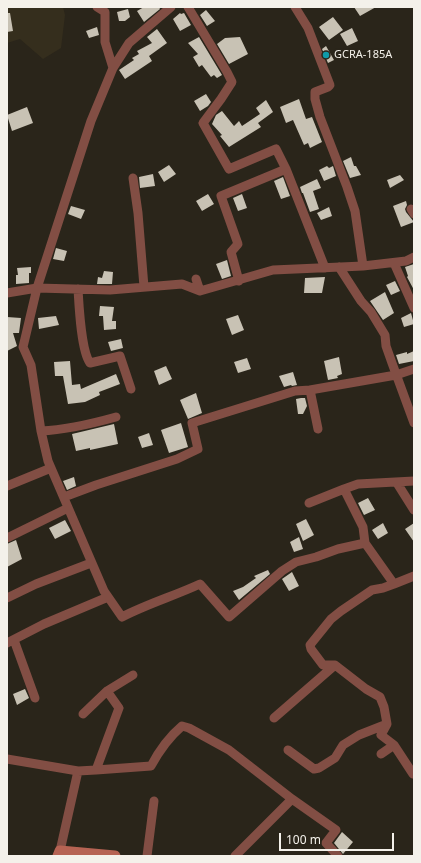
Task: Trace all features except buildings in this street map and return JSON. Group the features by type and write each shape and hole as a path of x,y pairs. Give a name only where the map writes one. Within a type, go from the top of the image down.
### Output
{"main road":[{"path":"59,854 115,856"}],"street":[{"path":"97,7 105,12 105,42 113,68"},
{"path":"170,7 129,43 113,68 91,121 37,288 23,346 31,365 41,431 51,468 91,563 108,597 122,617 144,606 176,595 200,584 229,617 282,571 296,562 316,558 338,549 365,543"},
{"path":"188,7 232,82 203,123 230,169 276,149 286,169 325,268"},
{"path":"295,7 308,28 330,85 315,92 315,99 327,137 348,187 353,205 363,266"},
{"path":"239,281 231,252 238,244 221,196 286,169"},
{"path":"133,178 138,213 144,287"},
{"path":"7,293 37,288 110,290 182,284 200,291 273,270 363,266 406,261 414,257"},
{"path":"394,263 414,308"},
{"path":"339,267 357,302 371,312 385,334 386,346 413,418"},
{"path":"196,279 200,291"},
{"path":"78,289 85,349 88,360 90,363 120,356 131,389"},
{"path":"64,497 177,459 198,449 192,423 295,390 310,390 396,375 414,369"},
{"path":"310,390 318,429"},
{"path":"41,431 60,430 96,423 116,417"},
{"path":"7,486 51,468"},
{"path":"309,503 358,484 414,481"},
{"path":"397,483 414,510"},
{"path":"344,489 363,527 365,543 394,584"},
{"path":"7,538 68,508"},
{"path":"7,598 36,584 91,563"},
{"path":"414,576 383,588 372,590 331,619 310,645 311,649 323,665 335,666 366,690 380,698 384,707 387,724 381,735 394,745 414,774"},
{"path":"35,698 11,642 44,624 108,597"},
{"path":"274,718 335,666"},
{"path":"83,714 107,691 133,675"},
{"path":"96,770 119,708 107,691"},
{"path":"288,750 314,769 319,768 336,758 343,745 360,735 387,724"},
{"path":"7,759 78,771 151,766 158,754 182,726 229,750 292,799 336,830 326,843 338,856"},
{"path":"381,754 394,745"},
{"path":"59,854 78,771"},
{"path":"235,856 292,799"},
{"path":"147,856 154,801"}],"shaded area":[{"path":"7,7 63,7 65,15 61,48 43,59 20,39 7,43"}],"place":[{"name":"GCRA-185A","path":"326,55"}]}
